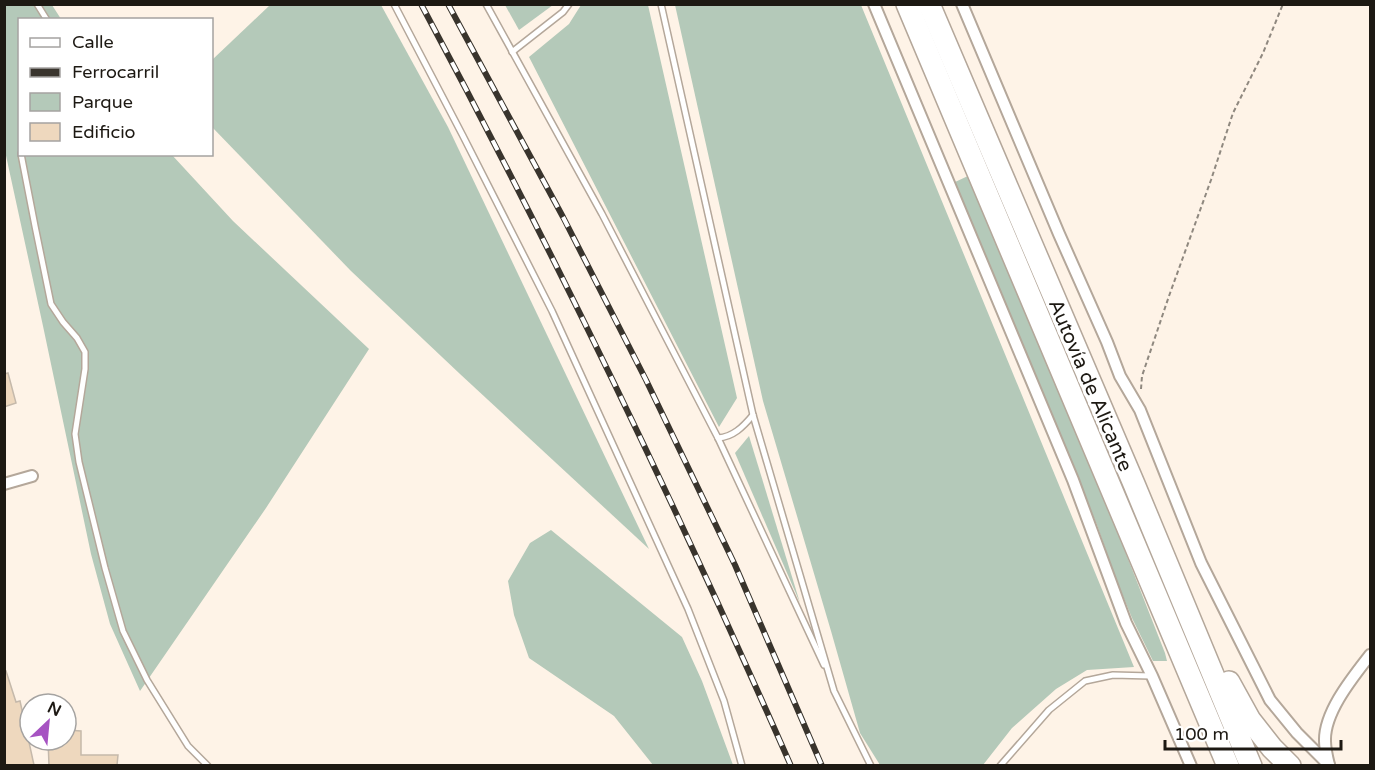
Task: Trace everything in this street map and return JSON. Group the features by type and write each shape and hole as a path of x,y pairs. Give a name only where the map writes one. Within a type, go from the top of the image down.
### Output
{"highway":[{"name":"Autovía de Alicante","path":"907,4 1226,764"},
{"name":"Autovía de Alicante","path":"929,4 1251,765"},
{"path":"1196,634 1214,656 1250,720 1272,748 1290,765"}],"street":[{"path":"874,4 1073,480 1126,623 1191,765"},
{"path":"962,4 1120,376 1140,410 1201,563 1270,700 1297,733 1329,765 1324,742 1327,726 1338,701 1371,655"},
{"path":"4,484 32,476"}],"lane":[{"path":"38,4 46,18"},
{"path":"393,4 552,311 688,609 724,701 742,765"},
{"path":"486,4 602,213 717,438 833,685"},
{"path":"512,52 563,12 569,4"},
{"path":"661,4 753,416 834,691 872,765"},
{"path":"21,156 51,304 85,352 85,369 75,434 79,462 123,631 147,680 188,746 208,765"},
{"path":"717,438 726,437 741,429 753,416"},
{"path":"1000,765 1049,710 1085,681 1113,675 1152,676"}],"path":[{"path":"1140,410 1142,376 1168,296 1239,98 1263,53 1282,4"}],"green space":[{"path":"4,5 52,5 60,18 18,18 18,156 173,156 233,221 369,349 266,508 140,691 110,624 91,554 5,151"},
{"path":"270,5 381,5 448,127 649,549 351,271 213,128 213,59"},
{"path":"505,5 553,5 519,30"},
{"path":"581,5 648,5 737,398 719,427 529,57 569,24"},
{"path":"675,5 861,5 1134,667 1087,670 1056,689 1012,728 983,765 880,765 860,733 763,401"},
{"path":"968,176 1099,485 1167,661 1153,661 1132,618 1097,525 955,182"},
{"path":"749,436 800,603 735,453"},
{"path":"551,530 682,637 702,681 733,765 653,765 614,716 529,658 514,615 508,581 530,543"}],"building":[{"path":"8,373 16,403 4,407 4,374"},
{"path":"6,671 16,702 18,702 18,752 31,752 34,765 4,765 4,672"},
{"path":"78,731 81,731 81,755 118,755 117,765 49,765 48,752 78,752"}],"railway":[{"path":"421,4 519,192 613,381 704,573 791,766"},
{"path":"448,4 563,217 646,380 735,565 822,766"}]}
